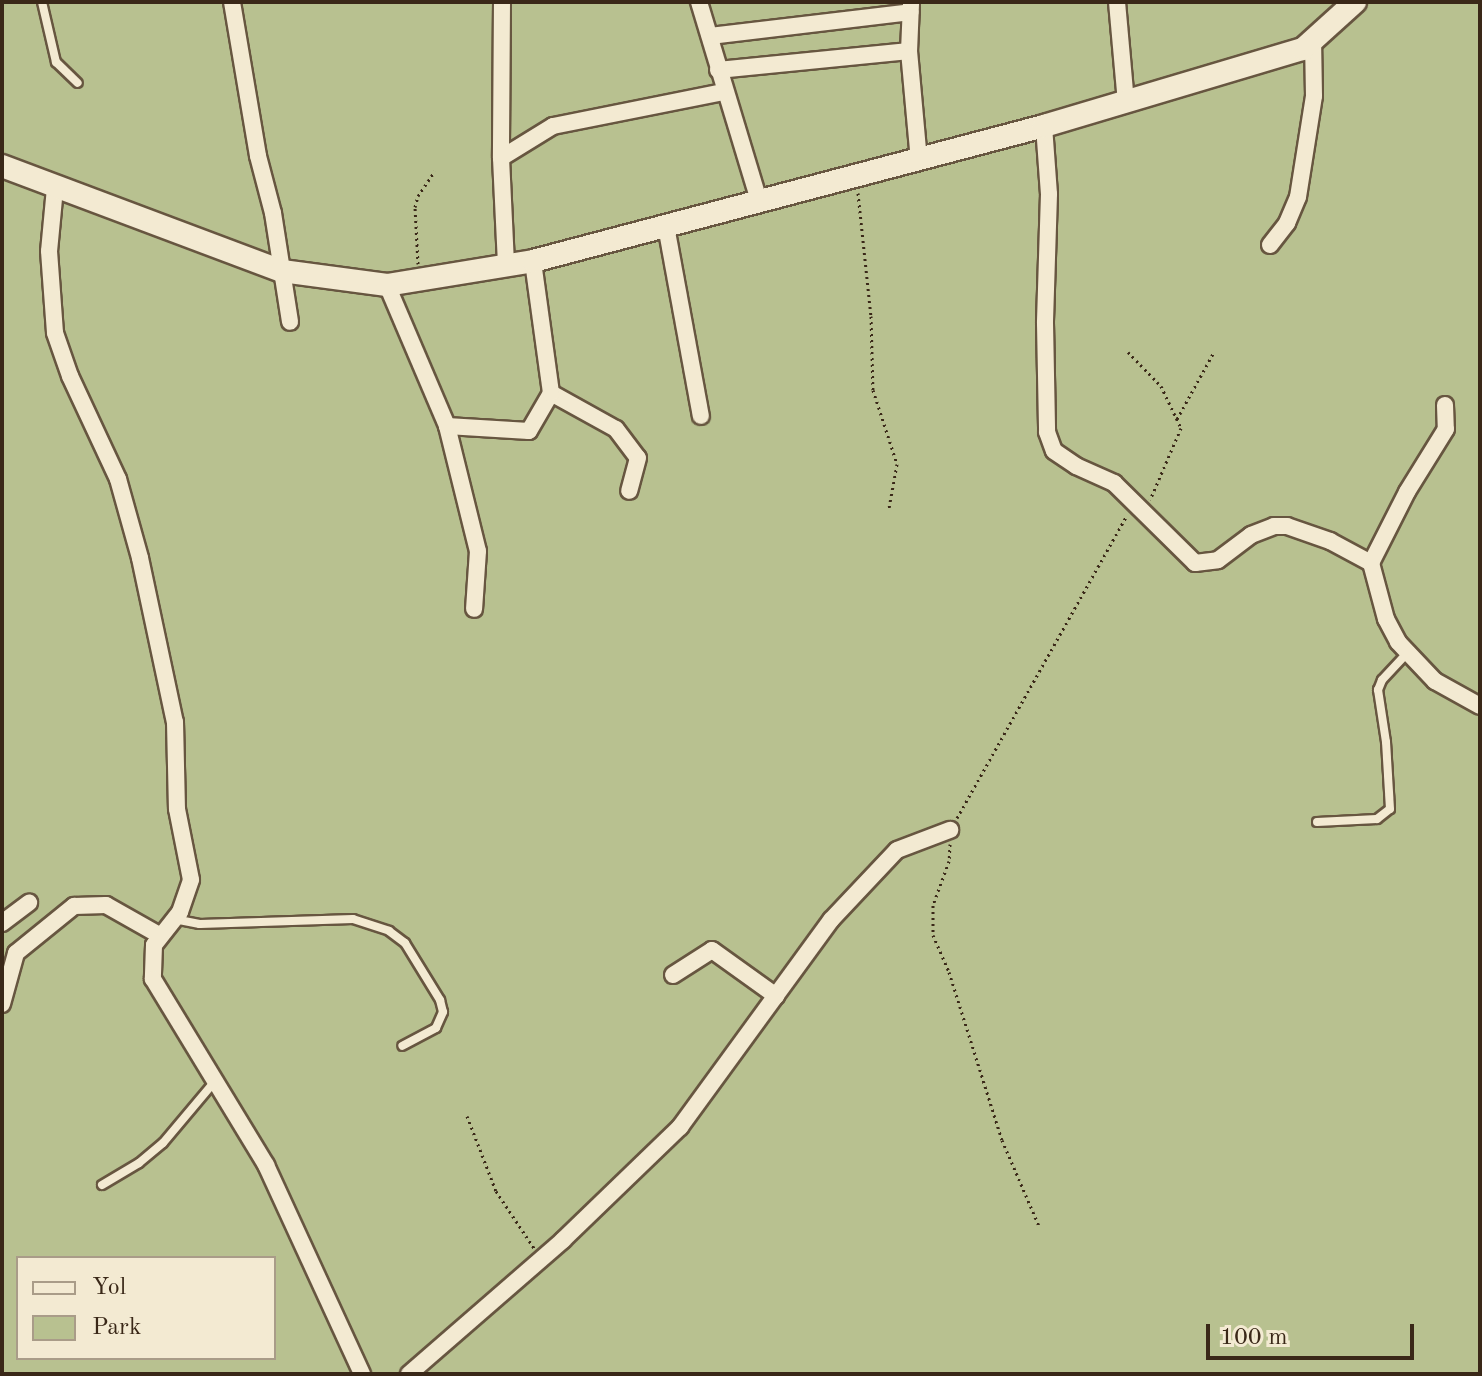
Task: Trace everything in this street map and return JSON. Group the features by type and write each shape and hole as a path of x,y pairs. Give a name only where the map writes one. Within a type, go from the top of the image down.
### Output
{"street":[{"path":"232,2 290,322"},
{"path":"502,2 501,158 506,264"},
{"path":"699,2 723,92 759,201"},
{"path":"1117,2 1126,102"},
{"path":"4,168 282,271 387,285 533,261 1044,126 1303,49 1355,2"},
{"path":"710,36 910,7 909,51 919,160"},
{"path":"1270,245 1287,223 1298,197 1314,96 1313,40"},
{"path":"718,70 909,51"},
{"path":"501,158 553,126 723,92"},
{"path":"1044,126 1049,194 1045,323 1050,442 1061,458 1114,483 1189,560 1201,565 1218,560 1251,535 1274,526 1287,526 1330,541 1371,563"},
{"path":"55,188 49,251 55,333 70,376 118,479 140,558 174,712 176,798 191,880 184,905 159,935 151,963 155,986 280,1193 362,1374"},
{"path":"666,226 701,416"},
{"path":"447,426 529,431 551,393 533,261"},
{"path":"387,285 447,426 478,551 474,609"},
{"path":"551,393 616,429 638,458 629,491"},
{"path":"1445,405 1446,429 1407,492 1371,563 1386,619 1407,653 1435,681 1480,706"},
{"path":"409,1374 541,1258 680,1127 831,920 897,850 950,830"},
{"path":"2,923 29,903"},
{"path":"2,1004 16,953 74,906 106,905 159,935"},
{"path":"673,975 712,950 776,996"}],"lane":[{"path":"42,2 56,62 78,83"},
{"path":"1317,822 1377,819 1390,809 1386,742 1378,690 1382,680 1407,653"},
{"path":"174,919 200,924 353,919 380,926 405,943 443,1006 442,1018 436,1028 402,1046"},
{"path":"102,1185 139,1163 163,1143 215,1081"}],"path":[{"path":"419,279 415,207 425,183 435,171"},
{"path":"856,175 871,316 873,390 897,464 889,508"},
{"path":"1039,1226 1002,1140 949,972 933,935 933,905 949,861 950,830 1139,508 1181,428 1161,386 1128,352"},
{"path":"1177,419 1214,352"},
{"path":"467,1116 496,1191 541,1258"}],"green space":[{"path":"2,2 1480,2 1480,1374 2,1374"}]}
